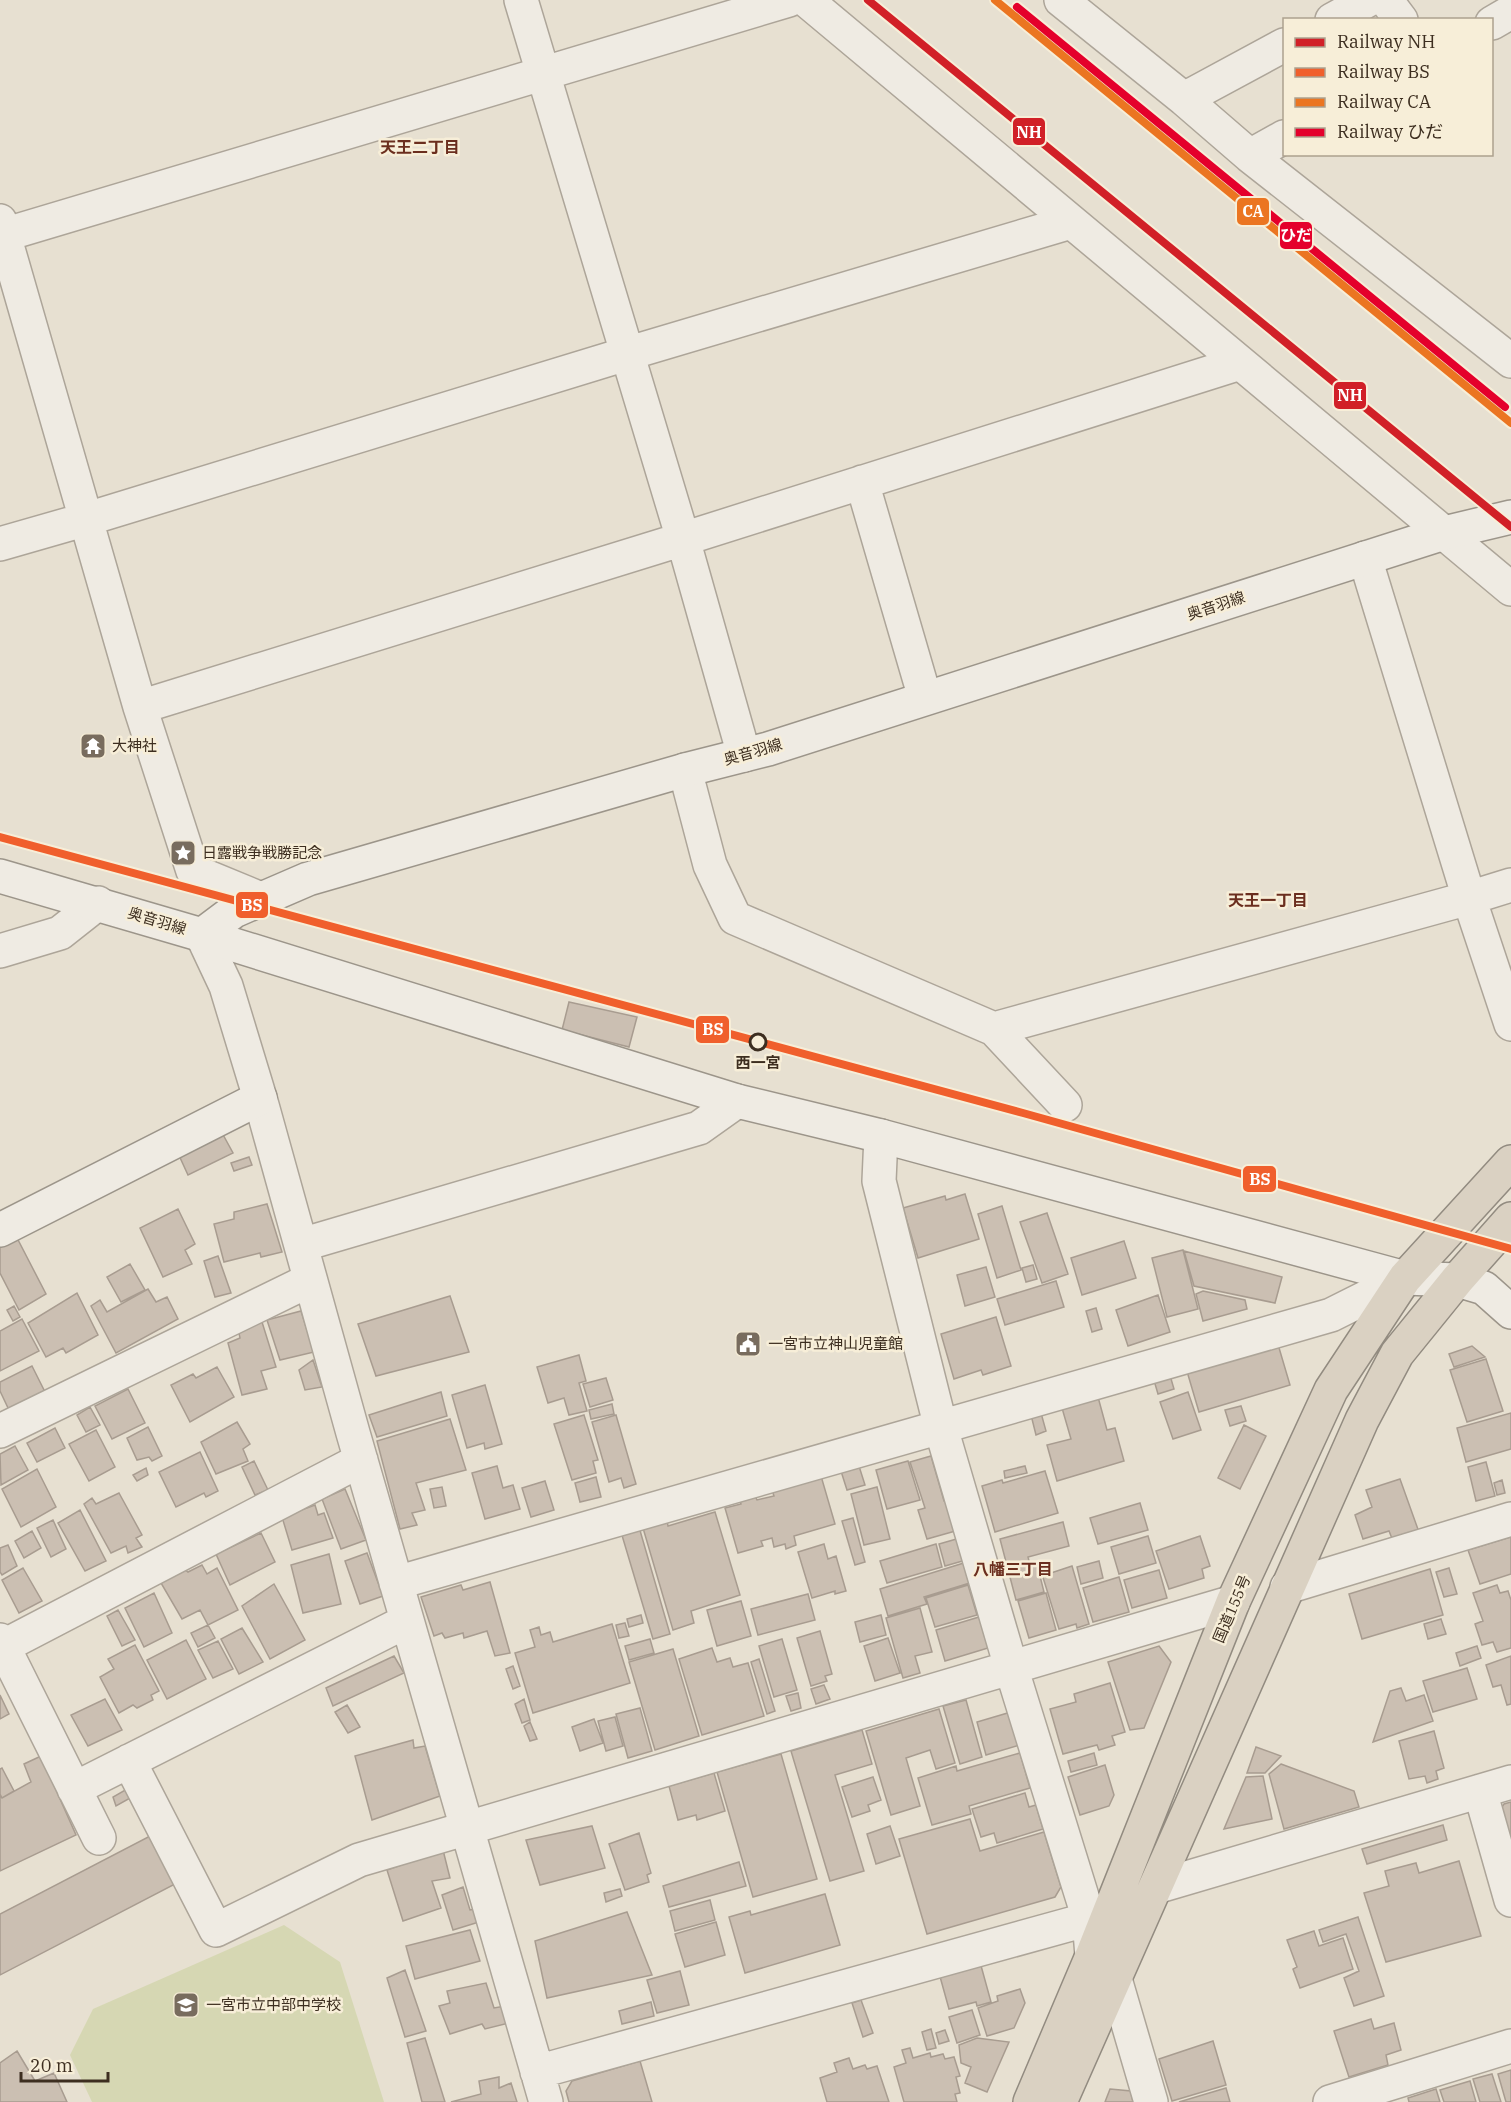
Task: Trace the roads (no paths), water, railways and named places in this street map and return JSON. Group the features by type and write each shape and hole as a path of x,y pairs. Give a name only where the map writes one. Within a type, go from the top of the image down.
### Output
{"highway":[{"name":"国道155号","path":"1030,2102 1092,1956 1233,1602 1330,1390 1405,1278 1511,1162"},
{"path":"1059,2102 1362,1420 1397,1354 1457,1280 1511,1220"}],"street":[{"path":"521,0 683,539 744,755"},
{"path":"261,899 193,871 140,707 1,230 789,0"},
{"path":"806,0 1511,589"},
{"path":"1061,0 1184,99 1250,156 1511,362"},
{"path":"1336,18 1368,0"},
{"path":"1386,0 1400,18"},
{"path":"1493,22 1511,12"},
{"path":"1184,99 1283,46"},
{"path":"1250,156 1283,138"},
{"path":"0,544 1071,222"},
{"path":"140,707 1240,363"},
{"path":"862,482 925,699"},
{"name":"奥音羽線","path":"0,876 202,935 234,911 308,879 744,755 1444,533 1511,517"},
{"path":"1365,558 1469,898 1511,1024"},
{"path":"685,770 710,865 735,918 994,1029 1065,1105"},
{"path":"994,1029 1511,885"},
{"path":"0,951 60,933 98,903"},
{"path":"202,935 226,986 260,1098 396,1583 542,2087 1089,1919"},
{"path":"202,935 737,1101 881,1136 1405,1278 1457,1280 1484,1288 1511,1312"},
{"path":"0,1230 260,1098"},
{"path":"301,1245 699,1128 737,1101"},
{"path":"881,1136 879,1181 941,1428 1011,1667 1089,1919 1092,1956 1115,1979 1151,2102"},
{"path":"396,1583 1331,1315 1405,1278"},
{"path":"0,1431 310,1280"},
{"path":"99,1838 1,1645 361,1460"},
{"path":"1287,1587 1511,1519"},
{"path":"129,1761 216,1930 358,1860 1233,1602"},
{"path":"74,1789 407,1621"},
{"path":"1156,1887 1511,1782"},
{"path":"1480,1791 1511,1900"},
{"path":"1330,2102 1511,2046"}],"rail line":[{"name":"NH","path":"868,0 1511,527"},
{"name":"CA","path":"995,0 1511,423"},
{"name":"ひだ","path":"1017,7 1505,407"},
{"name":"BS","path":"0,837 1023,1113 1511,1249"}],"place":[{"name":"大神社","path":"93,746"},
{"name":"日露戦争戦勝記念","path":"183,853"},
{"name":"西一宮","path":"758,1042"},
{"name":"一宮市立神山児童館","path":"748,1344"},
{"name":"一宮市立中部中学校","path":"186,2005"}],"district":[{"name":"天王二丁目","path":"420,147"},
{"name":"天王一丁目","path":"1268,900"},
{"name":"八幡三丁目","path":"1013,1569"}]}
